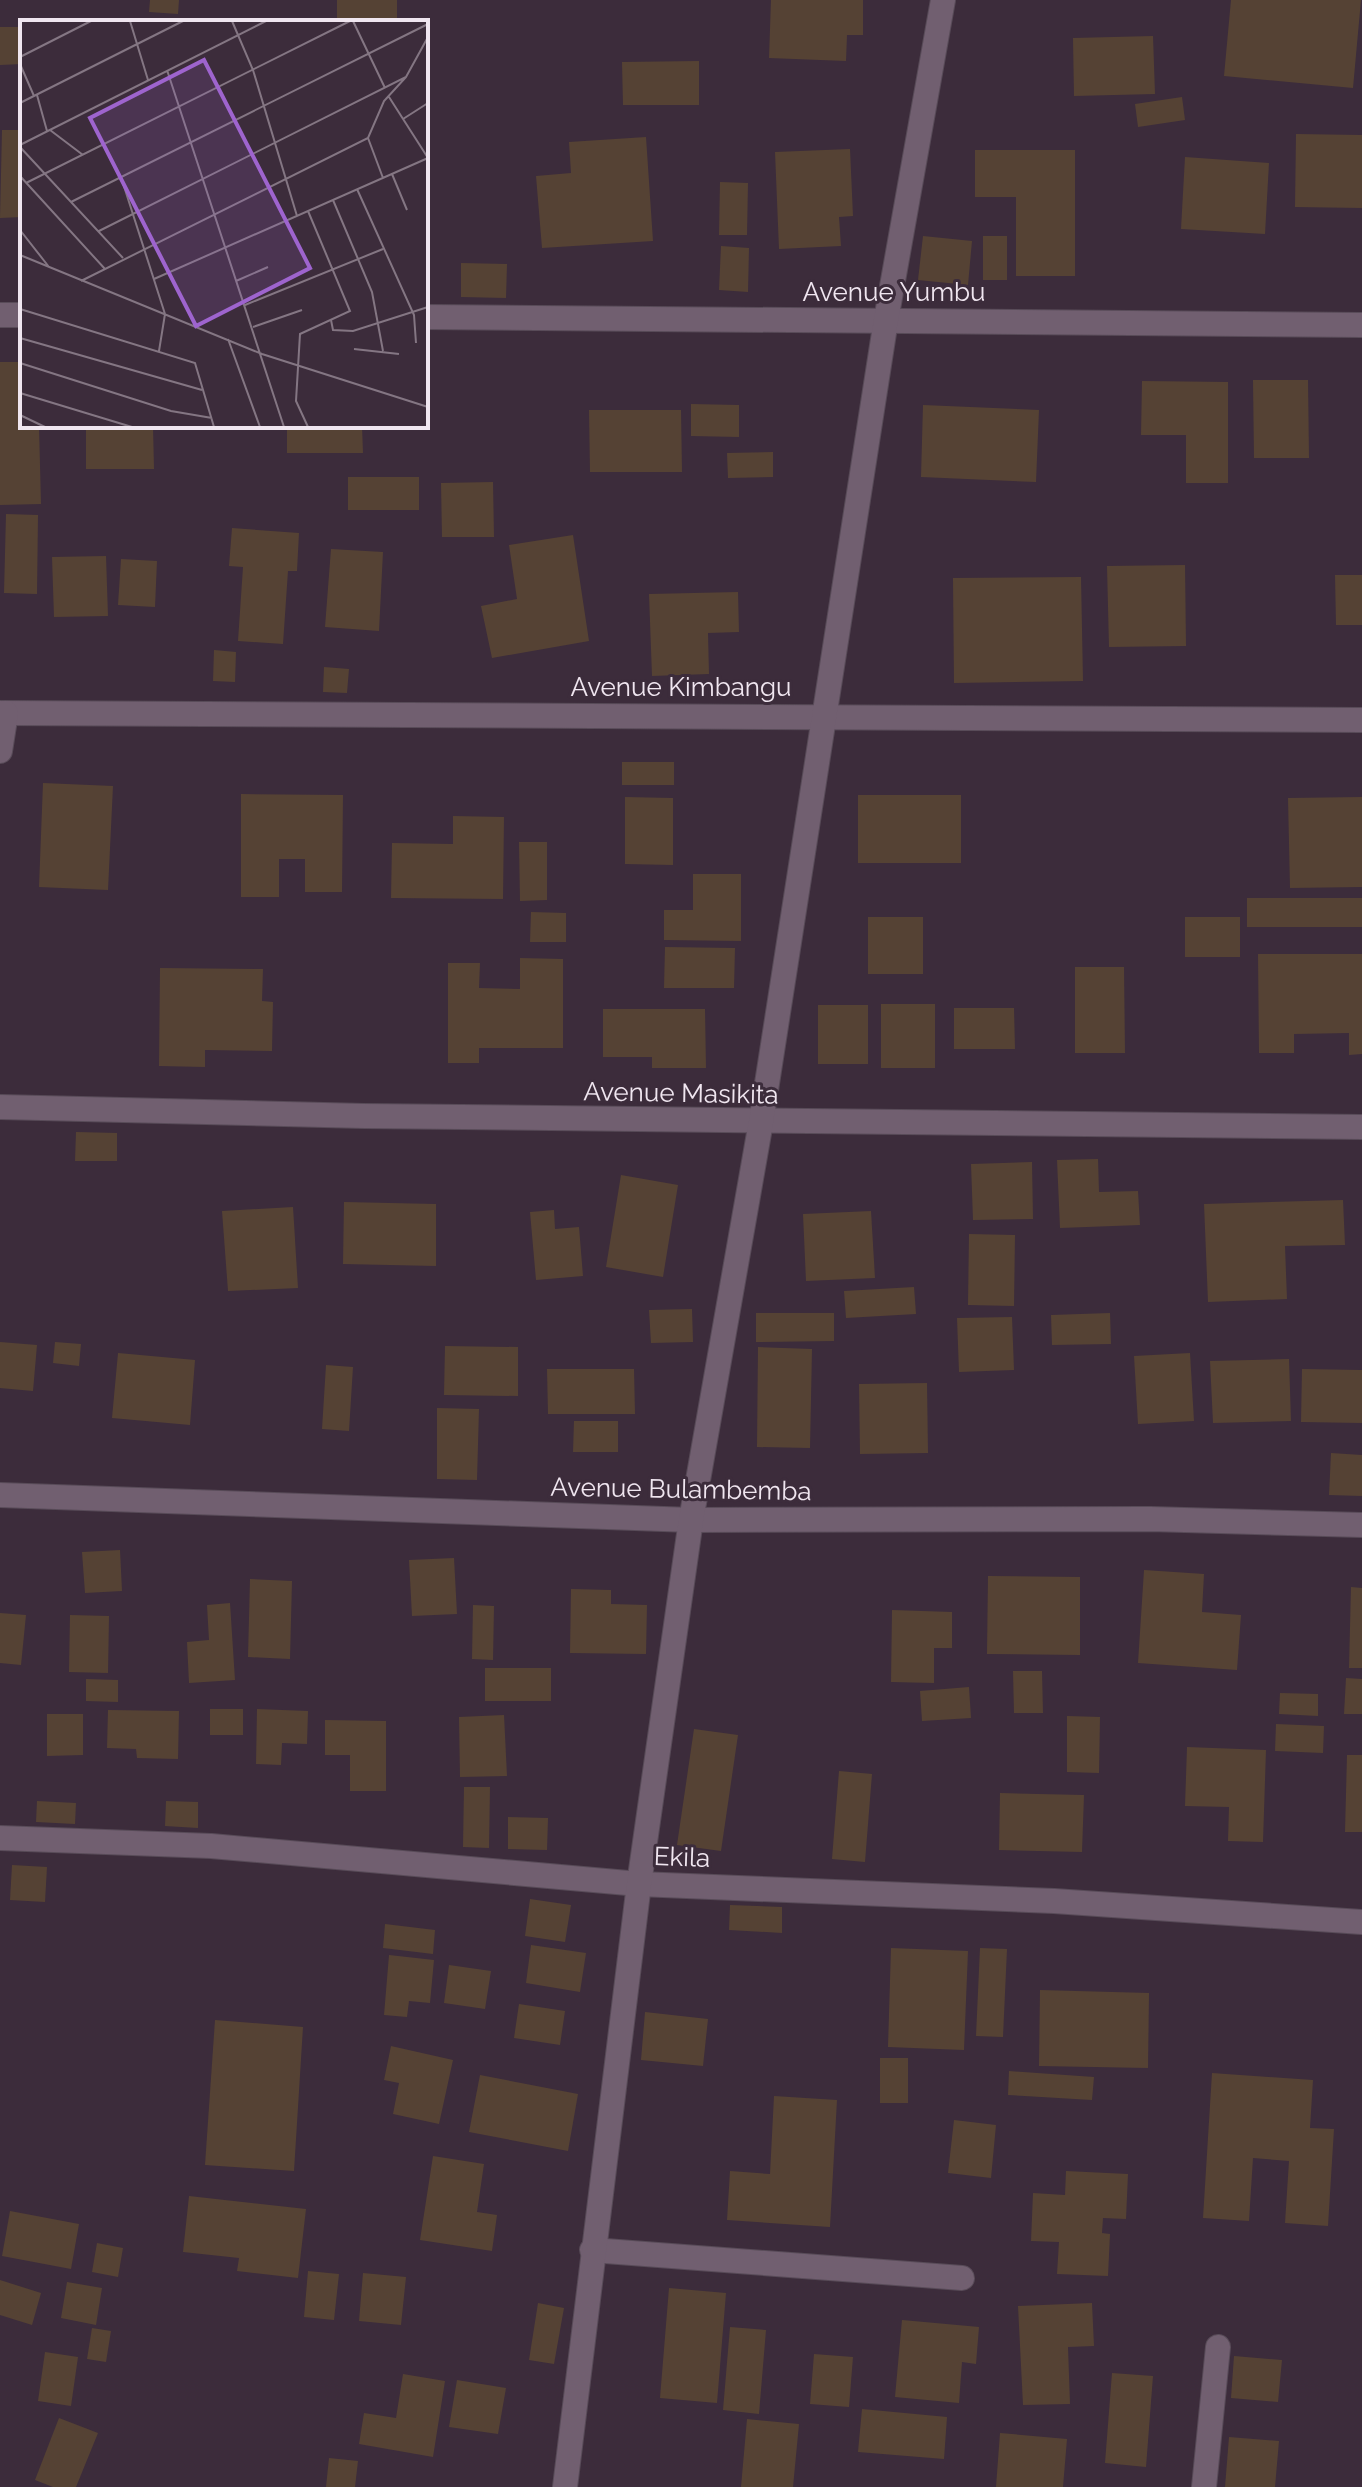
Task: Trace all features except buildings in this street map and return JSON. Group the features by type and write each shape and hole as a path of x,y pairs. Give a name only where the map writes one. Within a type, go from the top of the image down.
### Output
{"street":[{"path":"565,2487 639,1884 691,1520 761,1122 886,320 943,0"},
{"name":"Avenue Yumbu","path":"428,317 1362,325"},
{"path":"0,751 3,713"},
{"name":"Avenue Kimbangu","path":"3,713 1362,720"},
{"name":"Avenue Masikita","path":"0,1107 761,1122 1362,1127"},
{"name":"Avenue Bulambemba","path":"0,1495 691,1520 1150,1519 1362,1525"},
{"name":"Ekila","path":"0,1838 211,1846 639,1884 1054,1901 1362,1922"},
{"path":"592,2250 962,2278"},
{"path":"1204,2487 1218,2347"}]}
